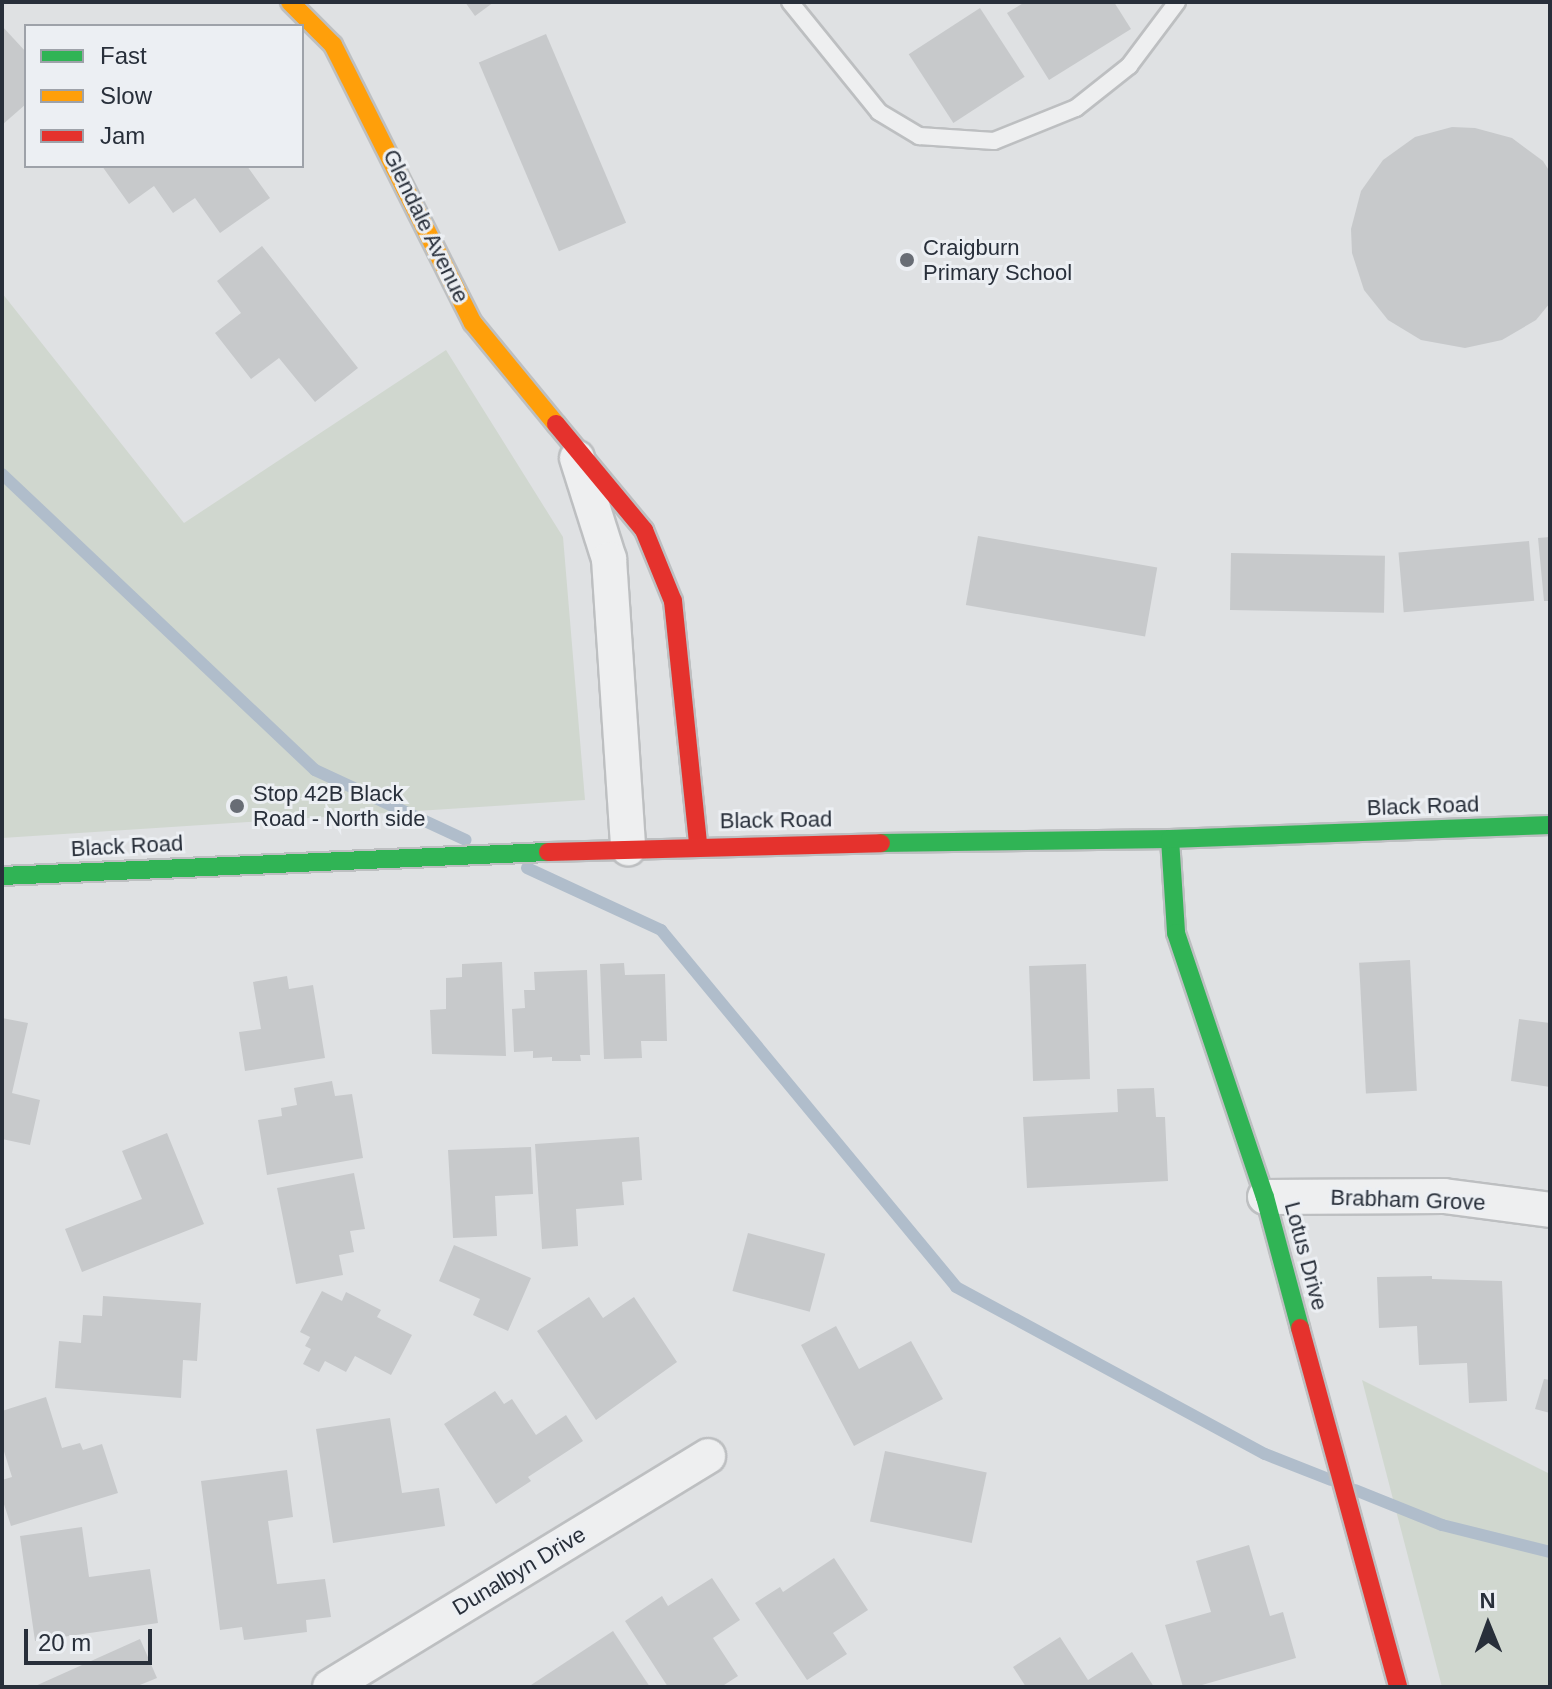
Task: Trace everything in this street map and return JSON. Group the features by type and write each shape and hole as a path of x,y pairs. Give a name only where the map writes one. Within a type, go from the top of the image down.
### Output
{"street":[{"name":"Glendale Avenue","path":"290,2 333,45 473,323 644,530 673,601 698,845"},
{"name":"Glendale Avenue","path":"573,444 609,559 628,848"},
{"name":"Black Road","path":"2,876 698,845 1170,839 1550,825"},
{"name":"Lotus Drive","path":"1170,839 1176,933 1265,1197 1352,1517 1392,1684"},
{"name":"Brabham Grove","path":"1265,1197 1444,1196 1550,1210"},
{"name":"Dunalbyn Drive","path":"330,1687 708,1456"}],"lane":[{"path":"790,2 879,112 919,136 994,141 1076,108 1129,66 1177,2"}],"shaded area":[{"path":"2,293 184,523 446,350 563,537 585,800 2,838"},
{"path":"1362,1380 1550,1474 1550,1687 1442,1687"}],"building":[{"path":"465,2 494,2 475,16"},
{"path":"1025,2 1114,2 1131,29 1049,80 1007,13"},
{"path":"980,8 1025,77 953,123 909,54"},
{"path":"2,26 24,50 24,106 2,125"},
{"path":"546,34 626,223 559,251 479,63"},
{"path":"1452,127 1475,128 1512,138 1543,161 1550,172 1550,303 1536,320 1502,340 1465,348 1421,340 1388,320 1364,290 1352,253 1351,229 1361,191 1383,160 1415,137"},
{"path":"103,168 248,168 270,198 220,233 195,198 173,213 154,186 129,204"},
{"path":"262,246 358,368 315,402 279,358 251,379 215,333 241,313 217,281"},
{"path":"978,536 1157,568 1145,637 966,605"},
{"path":"1550,537 1550,601 1544,601 1538,538"},
{"path":"1529,541 1534,601 1404,612 1398,552"},
{"path":"1231,553 1385,556 1384,613 1230,610"},
{"path":"1410,960 1417,1091 1366,1093 1359,963"},
{"path":"502,962 506,1056 432,1054 430,1010 446,1009 446,978 462,977 462,964"},
{"path":"624,963 625,975 665,974 667,1041 641,1041 642,1058 604,1059 600,964"},
{"path":"1086,964 1090,1079 1033,1081 1029,966"},
{"path":"587,970 590,1055 580,1055 581,1061 552,1061 552,1057 533,1058 533,1051 514,1052 512,1009 525,1008 524,990 535,990 534,972"},
{"path":"287,976 289,989 313,985 325,1058 245,1071 239,1032 261,1029 253,982"},
{"path":"2,1018 28,1023 12,1093 40,1100 30,1145 2,1139"},
{"path":"1519,1019 1550,1023 1550,1087 1511,1081"},
{"path":"332,1081 335,1096 352,1094 363,1158 267,1175 258,1120 282,1116 281,1108 297,1105 294,1088"},
{"path":"1154,1088 1156,1117 1165,1117 1168,1181 1027,1188 1023,1117 1118,1112 1117,1089"},
{"path":"167,1133 204,1224 82,1272 65,1229 142,1199 122,1151"},
{"path":"639,1137 642,1180 622,1182 624,1205 576,1209 578,1246 542,1249 535,1144"},
{"path":"531,1147 533,1194 495,1196 497,1236 453,1238 448,1150"},
{"path":"354,1173 365,1229 350,1231 354,1252 339,1255 343,1275 296,1284 277,1188"},
{"path":"748,1233 825,1254 810,1312 732,1291"},
{"path":"454,1245 531,1278 508,1331 473,1315 480,1299 439,1281"},
{"path":"1432,1276 1432,1279 1502,1281 1507,1401 1469,1403 1467,1363 1419,1365 1417,1326 1379,1328 1377,1277"},
{"path":"322,1291 342,1301 346,1292 381,1310 377,1317 412,1335 391,1375 355,1356 346,1372 325,1361 319,1372 303,1364 311,1349 305,1346 310,1337 300,1332"},
{"path":"103,1296 201,1303 197,1361 183,1360 181,1398 55,1388 59,1341 81,1343 83,1315 102,1316"},
{"path":"589,1297 603,1318 634,1297 677,1362 596,1420 537,1331"},
{"path":"836,1326 859,1369 911,1341 943,1399 854,1446 801,1345"},
{"path":"1544,1379 1550,1380 1550,1413 1535,1409"},
{"path":"495,1391 504,1404 512,1399 536,1435 566,1415 583,1441 528,1477 531,1481 496,1504 444,1424"},
{"path":"46,1397 62,1448 80,1443 83,1450 102,1444 118,1493 11,1526 2,1498 2,1480 12,1477 2,1445 2,1411"},
{"path":"390,1418 402,1493 439,1488 445,1526 333,1543 316,1429"},
{"path":"885,1451 987,1473 972,1543 870,1521"},
{"path":"287,1470 293,1517 268,1521 277,1584 325,1579 331,1617 306,1620 307,1632 244,1640 242,1627 220,1630 201,1481"},
{"path":"82,1527 89,1577 150,1569 158,1623 35,1641 20,1536"},
{"path":"1249,1545 1270,1616 1283,1612 1296,1658 1195,1687 1183,1687 1165,1625 1211,1612 1196,1561"},
{"path":"834,1558 868,1610 833,1633 847,1654 807,1680 755,1603 780,1587 783,1592"},
{"path":"712,1578 740,1620 713,1638 738,1676 721,1687 668,1687 625,1621 662,1596 668,1606"},
{"path":"613,1631 650,1687 528,1687"},
{"path":"1060,1637 1088,1680 1132,1652 1154,1687 1026,1687 1013,1667"},
{"path":"140,1639 157,1678 135,1687 33,1687"}],"waterway":[{"path":"2,474 315,770 466,840"},
{"path":"527,868 661,930 956,1287 1265,1454 1331,1480"},
{"path":"1355,1490 1442,1525 1550,1552"}],"traffic: fast":[{"path":"881,843 1170,839 1550,825"},
{"path":"1170,839 1176,933 1265,1197 1300,1328"},
{"path":"2,876 548,852"}],"traffic: slow":[{"path":"290,2 333,45 473,323 556,424"}],"traffic: jam":[{"path":"556,424 644,530 673,601 698,845"},
{"path":"548,852 881,843"},
{"path":"1300,1328 1398,1687"}],"place":[{"name":"Craigburn Primary School","path":"907,260"},
{"name":"Stop 42B Black Road - North side","path":"237,806"}]}
